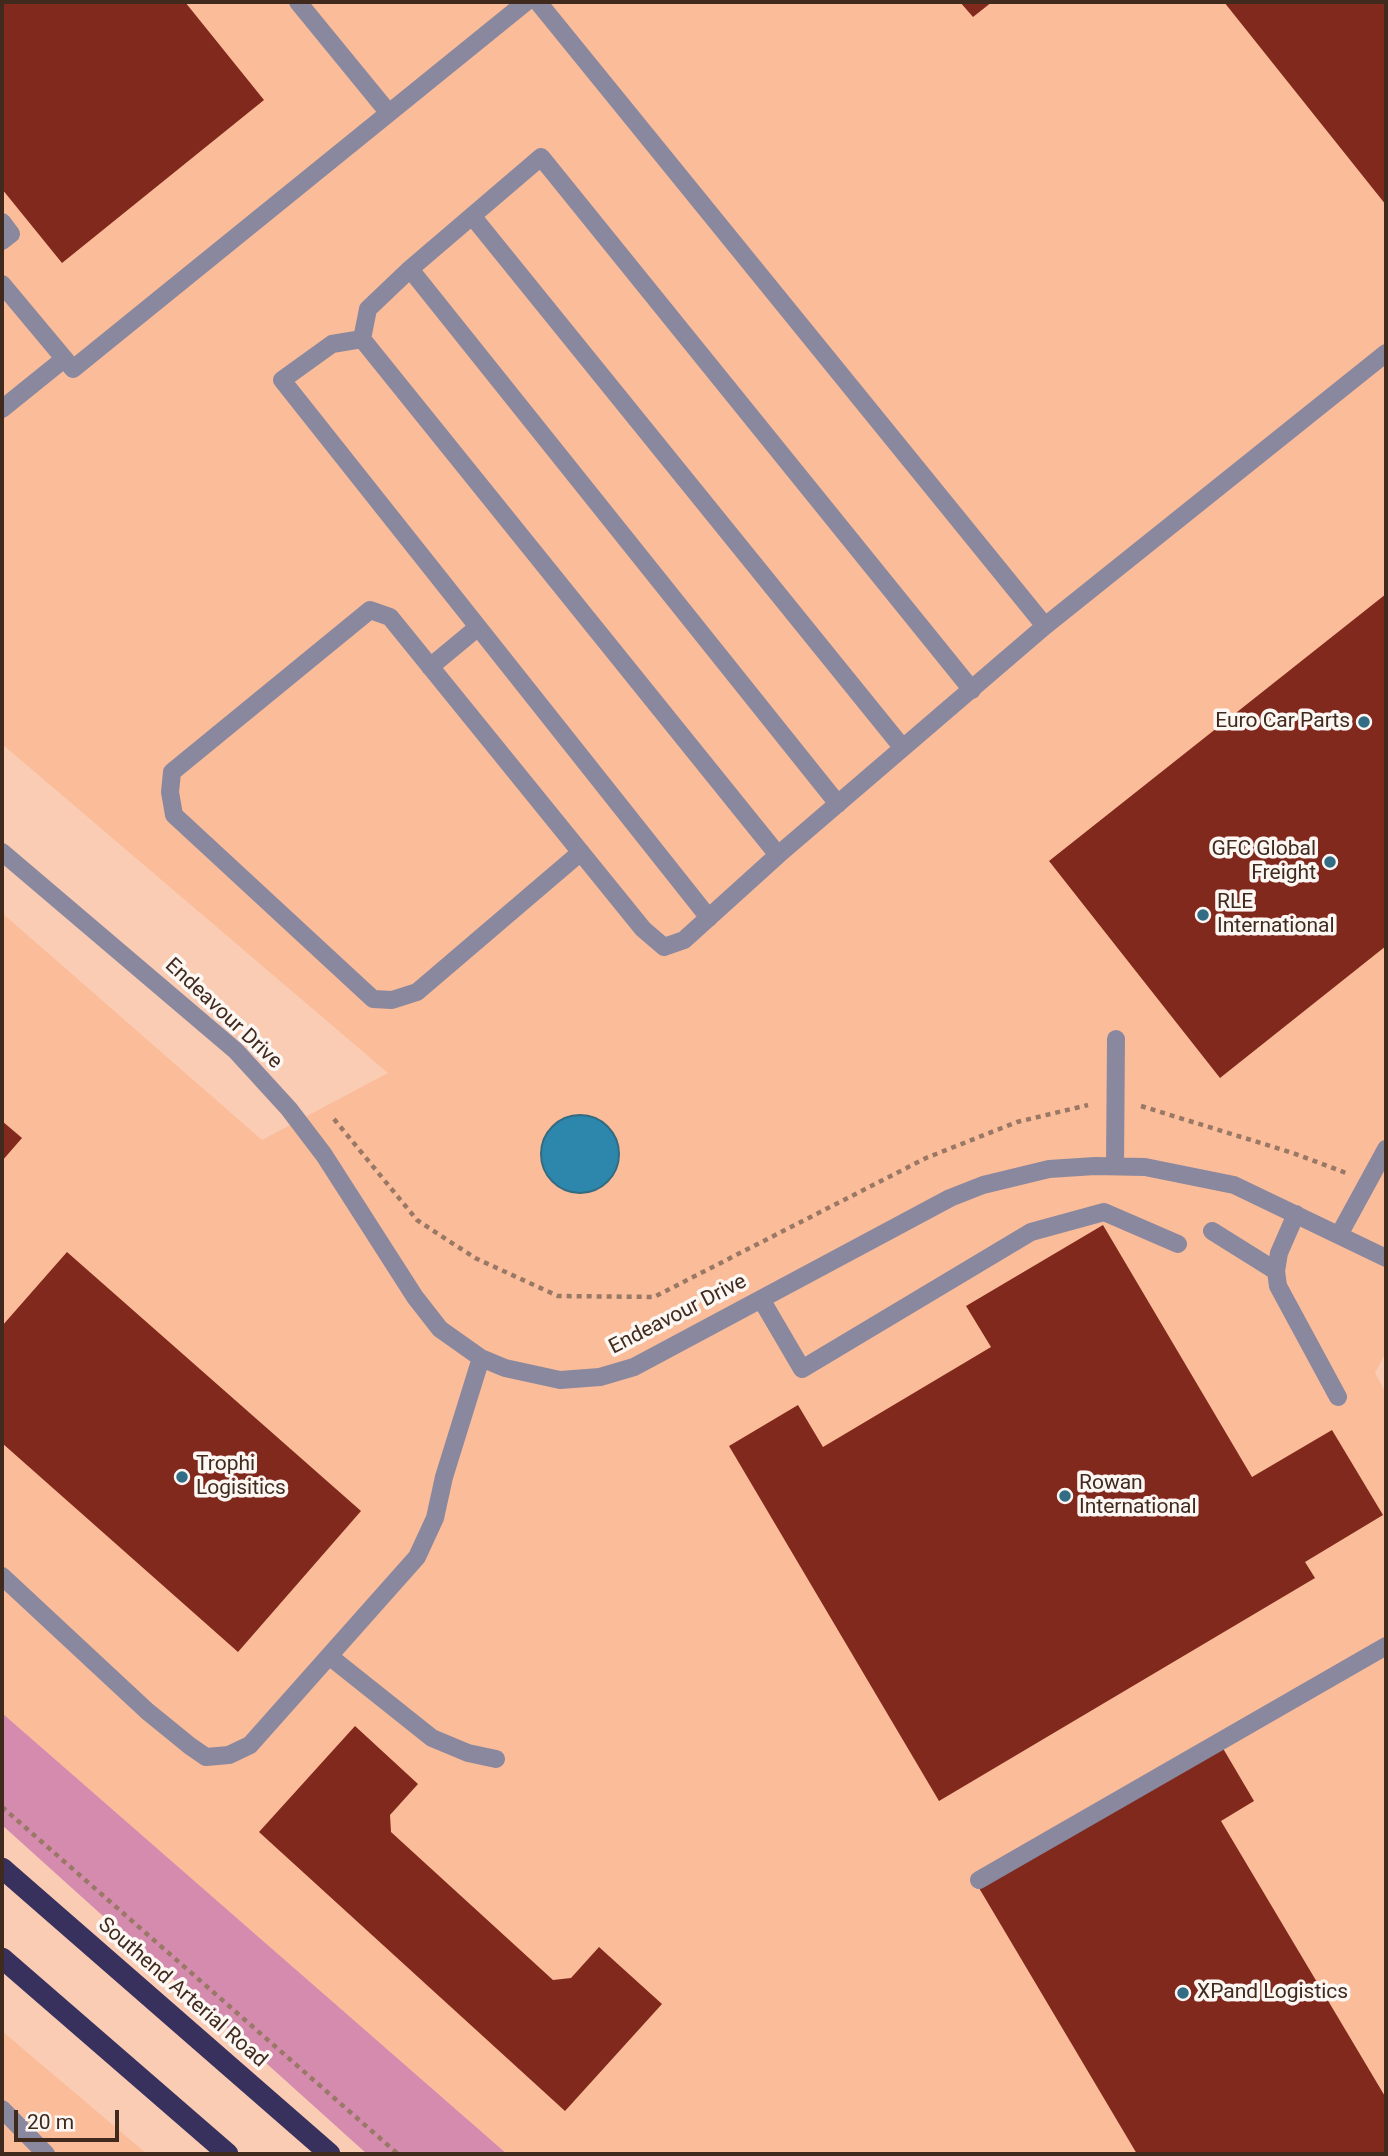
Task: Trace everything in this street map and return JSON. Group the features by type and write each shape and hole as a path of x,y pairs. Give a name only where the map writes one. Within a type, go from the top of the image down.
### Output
{"highway":[{"name":"Southend Arterial Road","path":"2,1868 330,2154"},
{"path":"2,1958 225,2154"}],"street":[{"path":"298,2 388,112"},
{"path":"538,2 1045,626"},
{"path":"2,284 73,369 519,4"},
{"path":"362,339 368,309 410,269 541,157 972,690"},
{"path":"473,217 902,747"},
{"path":"2,222 11,234 2,241"},
{"path":"410,269 838,804"},
{"path":"362,339 331,344 282,380 709,918"},
{"path":"362,339 778,855"},
{"path":"581,852 417,992 392,1000 373,999 174,815 170,792 172,772 370,610 390,617 430,667 581,852 643,929 664,947 684,940 902,747 1045,626 1386,353"},
{"path":"2,409 64,359"},
{"path":"430,667 477,628"},
{"name":"Endeavour Drive","path":"2,852 236,1051 289,1109 317,1146 415,1297 440,1329 481,1358 505,1368 560,1380 600,1377 634,1367 920,1214 983,1185 1049,1169 1145,1167 1234,1185 1386,1258"},
{"path":"1115,1166 1116,1040"},
{"path":"1339,1235 1386,1149"},
{"path":"761,1299 802,1369 1031,1232 1104,1212 1178,1244"},
{"path":"1296,1214 1279,1253 1276,1271 1278,1286 1338,1397"},
{"path":"1212,1231 1276,1271"},
{"path":"2,1576 147,1710 190,1746 206,1756 229,1755 250,1745 417,1557 435,1518 444,1477 481,1358"},
{"path":"979,1880 1380,1649"},
{"path":"329,1656 432,1738 468,1753 496,1759"},
{"path":"2,2109 46,2154"}],"path":[{"path":"334,1119 417,1220 475,1258 558,1296 654,1297 926,1157 1017,1122 1115,1099 1293,1153 1368,1182"},
{"path":"2,1807 398,2154"}],"shaded area":[{"path":"2,2 1386,2 1386,1352 1375,1373 1386,1393 1386,2154 507,2154 2,1713 2,913 262,1140 388,1073 2,744"},
{"path":"2,1713 507,2154 367,2154 2,1825"},
{"path":"2,2031 147,2154 2,2154"}],"water":[{"path":"572,1115 588,1115 602,1121 613,1132 619,1146 619,1162 613,1176 602,1187 588,1193 572,1193 558,1187 547,1176 541,1162 541,1146 547,1132 558,1121"}],"building":[{"path":"2,2 185,2 264,100 62,263 2,189"},
{"path":"960,2 992,2 973,17"},
{"path":"1224,2 1386,2 1386,205"},
{"path":"1386,594 1386,946 1220,1078 1049,861"},
{"path":"2,1121 22,1138 2,1161"},
{"name":"Rowan International","path":"1103,1225 1252,1477 1332,1430 1383,1515 1305,1562 1315,1578 939,1801 729,1446 798,1405 823,1447 991,1347 966,1306"},
{"name":"Trophi Logisitics","path":"67,1252 361,1511 238,1652 2,1443 2,1326"},
{"path":"355,1726 418,1784 390,1815 391,1832 553,1980 571,1978 599,1947 662,2004 565,2111 259,1832"},
{"name":"XPand Logistics","path":"1221,1745 1254,1801 1221,1821 1386,2098 1386,2154 1137,2154 979,1888"}],"place":[{"name":"Euro Car Parts","path":"1364,722"},
{"name":"GFC Global Freight","path":"1330,862"},
{"name":"RLE International","path":"1203,915"},
{"name":"Trophi Logisitics","path":"182,1477"},
{"name":"Rowan International","path":"1065,1496"},
{"name":"XPand Logistics","path":"1183,1993"}]}
